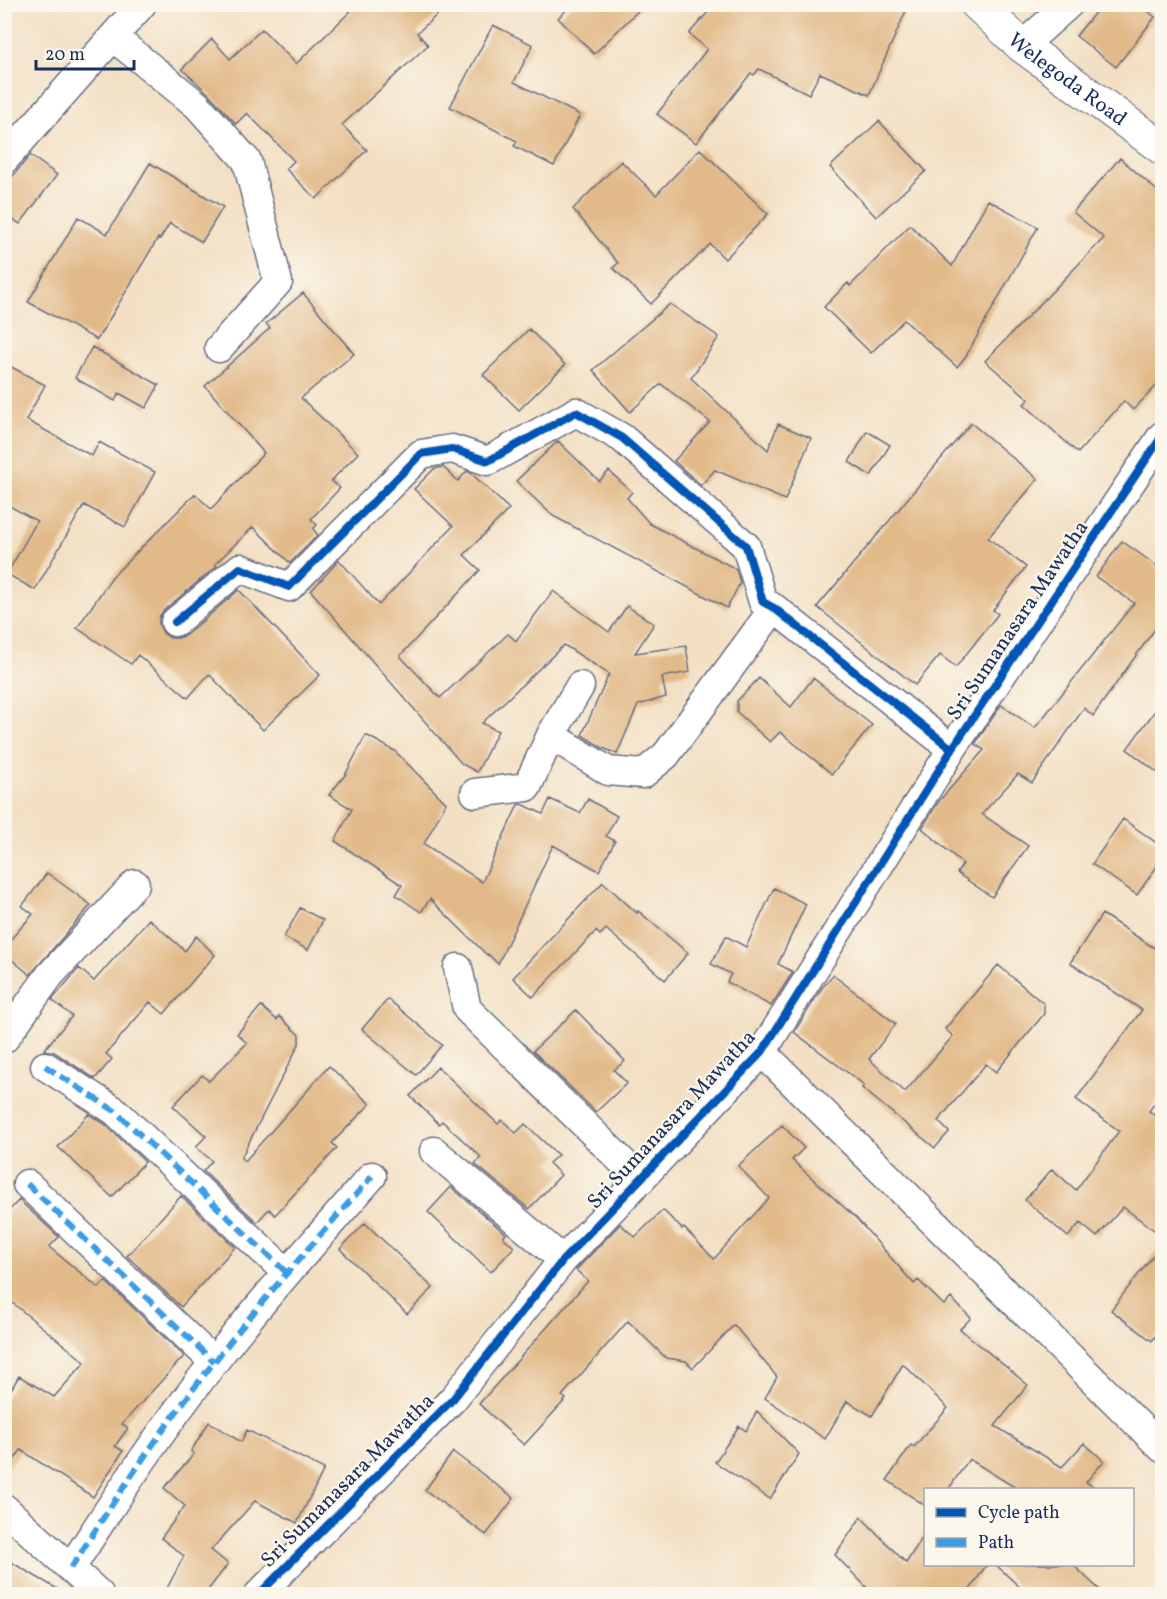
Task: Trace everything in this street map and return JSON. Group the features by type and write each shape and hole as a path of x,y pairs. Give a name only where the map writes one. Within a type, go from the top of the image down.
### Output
{"street":[{"path":"4,160 142,4"},
{"name":"Welegoda Road","path":"977,4 1022,46 1162,148"},
{"path":"1022,46 1069,4"},
{"path":"112,37 197,105 247,161 278,282 219,348"},
{"path":"175,622 240,568 289,587 421,454 452,449 488,461 576,412 622,438 746,546 763,602 774,608 951,749"},
{"name":"Sri Sumanasara Mawatha","path":"259,1594 453,1399 563,1260 762,1052 951,749 1162,436"},
{"path":"551,735 608,771 643,774 666,755 774,608"},
{"path":"475,793 527,787 551,735 580,686"},
{"path":"4,1039 50,975 135,884"},
{"path":"458,968 467,1009 641,1180"},
{"path":"762,1052 1162,1448"},
{"path":"45,1066 115,1111 287,1273"},
{"path":"434,1151 563,1260"},
{"path":"71,1568 116,1497 214,1362 287,1273 372,1176"},
{"path":"27,1184 214,1362"},
{"path":"4,1508 99,1594"}],"building":[{"path":"358,4 449,4 417,33 428,45 342,125 367,150 316,199 286,169 294,161 247,113 236,124 182,69 212,39 230,59 262,29 296,64"},
{"path":"573,4 645,4 594,54 558,18"},
{"path":"715,4 909,4 869,95 820,73 809,94 759,69 754,75 751,73 696,143 657,114 707,49 689,34"},
{"path":"1102,4 1139,4 1155,17 1116,67 1076,36"},
{"path":"493,25 533,45 514,82 580,115 554,166 514,146 517,141 450,107"},
{"path":"879,121 926,171 876,217 830,167"},
{"path":"700,149 768,214 725,259 710,244 651,304 613,268 618,263 573,209 621,161 656,195"},
{"path":"30,155 57,175 20,224 4,213 4,187"},
{"path":"1120,158 1162,195 1162,380 1133,410 1124,401 1078,453 1024,404 1029,399 985,361 1104,238 1073,212"},
{"path":"150,163 223,207 202,242 170,223 160,239 158,238 97,340 28,302 78,217 107,234"},
{"path":"988,200 1038,227 966,356 957,367 904,320 871,353 824,307 848,283 850,286 910,225 952,266"},
{"path":"303,293 354,354 301,398 358,453 331,481 340,488 311,519 317,525 313,529 318,535 290,563 253,527 215,564 217,566 164,610 159,617 163,633 170,638 178,638 186,635 239,590 320,675 263,730 209,674 188,698 138,655 131,664 77,628 112,577 195,494 211,509 264,453 205,386 270,328 266,324"},
{"path":"670,304 719,337 691,378 768,450 778,424 811,438 785,500 715,470 701,485 674,461 710,422 661,384 630,412 593,370"},
{"path":"529,329 565,365 519,410 483,375"},
{"path":"92,347 159,385 146,408 119,393 115,401 75,378"},
{"path":"4,363 45,385 26,420 92,456 99,442 155,472 125,527 84,505 35,590 7,574 37,521 4,503"},
{"path":"971,423 1038,479 988,538 1026,567 993,610 998,614 956,667 940,655 915,685 817,607"},
{"path":"867,431 890,445 871,476 849,462"},
{"path":"558,441 599,481 609,471 632,492 627,498 650,524 736,569 740,583 727,608 553,516 516,481"},
{"path":"443,467 458,481 467,471 471,473 509,509 464,555 480,570 400,656 440,698 508,634 516,641 553,591 609,632 627,606 654,624 635,653 686,646 690,672 662,677 666,697 638,705 617,754 582,735 609,674 564,645 482,723 498,731 477,772 462,764 311,591 339,560 379,605 453,526 414,489 434,469"},
{"path":"1122,541 1161,569 1162,567 1162,624 1160,622 1093,716 1084,708 1032,783 1018,774 982,814 1028,846 992,897 957,873 963,864 922,828 939,801 984,750 975,744 1001,705 1035,728 1134,603 1096,577"},
{"path":"759,678 791,707 813,678 872,725 832,774 780,732 770,742 737,712 737,701"},
{"path":"1162,701 1162,776 1127,749"},
{"path":"366,735 395,751 446,803 424,844 482,882 518,805 522,804 543,814 550,799 580,813 588,799 617,816 606,836 615,841 599,871 553,845 498,964 430,899 421,912 396,895 402,885 335,841 352,809 329,795 345,775"},
{"path":"1123,819 1162,847 1162,859 1137,895 1092,864"},
{"path":"47,873 91,905 30,975 4,953 4,947 33,914 22,906"},
{"path":"603,882 637,913 638,911 688,953 665,980 606,929 600,935 596,931 533,997 513,978"},
{"path":"774,888 806,904 778,964 793,972 771,1006 727,982 731,974 711,964 726,936 746,947"},
{"path":"300,908 323,920 308,950 284,937"},
{"path":"1102,914 1162,953 1162,1093 1149,1111 1162,1121 1162,1236 1123,1207 1097,1237 1080,1223 1068,1237 1025,1200 1052,1169 1076,1190 1119,1131 1076,1099 1142,1010 1070,963"},
{"path":"149,919 185,951 196,936 215,955 164,1014 150,1002 106,1054 112,1059 95,1079 54,1052 44,1050 72,1016 52,1000 79,968 94,981"},
{"path":"998,965 1044,1004 1044,1014 996,1072 986,1064 938,1121 949,1132 935,1148 862,1088 864,1085 794,1032 833,975 896,1024 869,1059 905,1092 953,1036 945,1029"},
{"path":"388,999 442,1045 416,1075 362,1029"},
{"path":"261,1006 277,1020 279,1016 299,1035 299,1044 241,1158 245,1161 329,1066 370,1104 332,1143 337,1148 275,1215 269,1209 257,1222 203,1171 212,1161 196,1147 206,1136 173,1106 202,1075 209,1081 247,1043 237,1034"},
{"path":"576,1010 625,1061 614,1070 627,1083 596,1112 533,1051"},
{"path":"438,1067 498,1124 502,1120 516,1133 525,1124 558,1155 549,1163 561,1175 529,1209 475,1164 481,1157 442,1121 439,1124 410,1096"},
{"path":"89,1114 105,1124 145,1162 112,1197 58,1147"},
{"path":"782,1125 804,1148 792,1160 857,1219 914,1284 918,1280 944,1305 951,1298 971,1318 960,1329 1028,1385 995,1426 1062,1467 1084,1443 1104,1461 1086,1482 1096,1488 1016,1488 969,1459 949,1488 924,1488 924,1505 887,1480 911,1445 914,1447 948,1408 903,1364 872,1416 847,1401 825,1439 765,1398 777,1377 734,1325 693,1368 686,1361 666,1358 628,1321 562,1396 566,1399 524,1445 479,1404 588,1281 576,1270 620,1224 635,1237 663,1210 714,1259 769,1198 738,1166"},
{"path":"451,1187 506,1234 503,1237 514,1247 491,1272 428,1212"},
{"path":"181,1196 235,1247 181,1307 127,1256"},
{"path":"19,1200 59,1237 49,1247 99,1288 105,1281 184,1356 122,1424 128,1428 115,1446 123,1451 93,1497 21,1450 4,1474 4,1401 19,1376 54,1397 85,1362 4,1296 4,1216"},
{"path":"365,1223 433,1288 407,1314 340,1249"},
{"path":"1162,1244 1162,1327 1152,1341 1111,1310"},
{"path":"757,1411 799,1454 770,1499 715,1462 739,1426 746,1431"},
{"path":"209,1422 241,1442 247,1430 324,1469 297,1523 255,1501 211,1550 228,1564 205,1594 164,1594 184,1556 161,1538 185,1506 164,1488 194,1454 191,1451"},
{"path":"453,1452 514,1498 486,1535 425,1490"},
{"path":"861,1517 906,1563 924,1535 924,1566 986,1566 967,1594 873,1594 835,1555"},
{"path":"4,1558 66,1594 4,1594"},
{"path":"997,1566 1074,1566 1104,1594 1027,1594"}],"marked path":[{"path":"45,1066 115,1111 287,1273"},
{"path":"71,1568 140,1463 196,1386 272,1290 372,1176"},
{"path":"27,1184 214,1362"}],"cycle path":[{"path":"175,622 240,568 289,587 421,454 452,449 488,461 576,412 622,438 746,546 763,602 774,608 952,749"},
{"path":"259,1594 453,1399 563,1260 762,1052 952,749 1162,436"}]}
